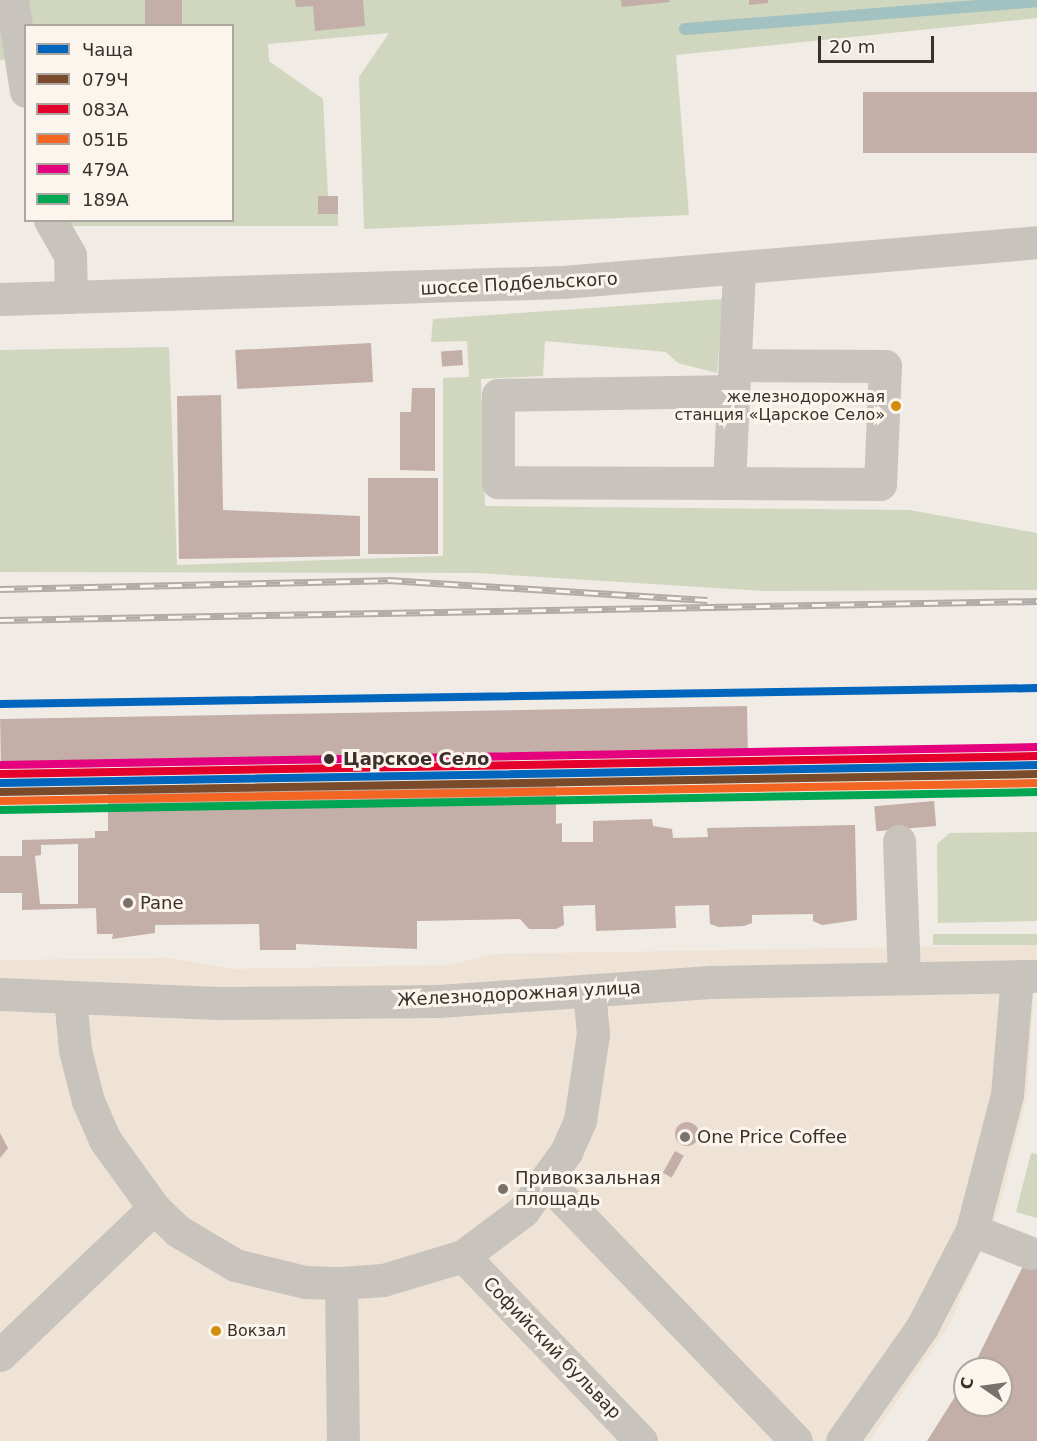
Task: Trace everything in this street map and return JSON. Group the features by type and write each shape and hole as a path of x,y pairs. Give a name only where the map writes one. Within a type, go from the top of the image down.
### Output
{"street":[{"path":"12,0 18,58 24,83"},
{"path":"51,222 70,255 71,297"},
{"name":"шоссе Подбельского","path":"0,299 404,290 694,272 1037,242"},
{"path":"729,483 739,268"},
{"path":"885,366 880,483 729,483 498,482 498,395 885,366"},
{"path":"899,841 903,978"},
{"path":"842,1441 922,1327 972,1230 1007,1095 1027,976"},
{"name":"Железнодорожная улица","path":"0,994 70,998 439,1001 589,991 903,978 1027,976"},
{"path":"70,998 75,1050 88,1101 127,1176 154,1208 187,1237 235,1265 296,1281 342,1283 393,1277 463,1256 523,1211 547,1182 580,1120 590,1077 589,991"},
{"path":"547,1182 795,1441"},
{"path":"0,1355 154,1208"},
{"path":"972,1230 1031,1253"},
{"name":"Софийский бульвар","path":"463,1256 641,1441"},
{"path":"342,1283 343,1441"}],"green space":[{"path":"0,0 1037,0 1037,18 676,55 689,215 364,229 359,77 389,33 268,44 269,61 323,99 328,196 318,196 318,214 338,214 338,226 61,226 60,222 234,222 234,24 24,24 24,58 0,60"},
{"path":"723,299 717,373 678,363 666,352 545,341 543,376 481,379 485,506 909,510 1037,533 1037,590 765,591 478,573 0,572 0,350 169,347 177,565 443,556 443,378 469,377 467,341 431,342 433,319"},
{"path":"1037,832 1037,921 938,923 937,844 950,833"},
{"path":"933,934 1037,934 1037,945 933,945"},
{"path":"1031,1153 1037,1154 1037,1218 1016,1212"}],"shaded area":[{"name":"Привокзальная площадь","path":"1037,945 1027,1096 999,1209 948,1327 869,1441 0,1441 0,960 168,958 234,969 447,965 494,954"}],"building":[{"path":"145,0 182,0 182,24 145,24"},
{"path":"295,0 363,0 365,26 315,31 313,6 296,7"},
{"path":"621,0 669,0 670,2 622,7"},
{"path":"749,0 768,0 768,3 749,5"},
{"path":"863,92 1037,92 1037,153 863,153"},
{"path":"318,196 338,196 338,214 318,214"},
{"path":"371,343 373,382 237,389 235,350"},
{"path":"462,350 463,365 442,366 441,351"},
{"path":"412,388 435,388 435,471 400,470 400,412 411,412"},
{"path":"221,395 223,510 360,516 360,556 179,559 177,396"},
{"path":"368,478 438,478 438,554 368,554"},
{"path":"747,706 748,756 1,769 0,719"},
{"path":"556,784 556,824 562,823 562,842 593,842 593,821 652,819 653,826 672,829 673,838 708,837 707,828 855,825 857,920 822,925 813,921 813,914 752,915 752,923 744,926 719,927 710,924 709,905 675,906 676,928 596,931 595,905 563,906 564,925 556,929 529,929 520,919 417,921 417,949 296,944 296,950 260,950 259,924 155,925 155,933 112,939 113,934 97,934 96,908 22,910 22,893 0,893 0,856 22,856 22,840 95,838 95,831 108,831 108,792","holes":["78,844 78,904 40,904 35,856 41,855 41,845"]},
{"path":"934,801 936,826 876,831 874,806"},
{"path":"687,1122 692,1123 698,1129 698,1139 692,1145 687,1146 682,1145 676,1139 675,1134 676,1129 682,1123"},
{"path":"0,1133 8,1148 0,1158"},
{"path":"675,1151 684,1156 672,1178 663,1173"},
{"path":"1037,1238 1037,1441 927,1441 953,1400 953,1417 1013,1417 1013,1357 978,1357"}],"waterway":[{"path":"685,29 1037,1"}],"railway":[{"path":"0,589 388,580 707,600"},
{"path":"0,620 1037,601"}],"transit line":[{"name":"Чаща","path":"0,704 1037,688"},
{"name":"479А","path":"0,765 1037,747"},
{"name":"083А","path":"0,774 1037,756"},
{"name":"Чаща","path":"0,783 1037,765"},
{"name":"079Ч","path":"0,792 1037,774"},
{"name":"051Б","path":"0,801 1037,783"},
{"name":"189А","path":"0,810 1037,792"}],"place":[{"name":"железнодорожная станция «Царское Село»","path":"896,406"},
{"name":"Царское Село","path":"329,759"},
{"name":"Pane","path":"128,903"},
{"name":"One Price Coffee","path":"685,1137"},
{"name":"Привокзальная площадь","path":"503,1189"},
{"name":"Вокзал","path":"216,1331"}]}
